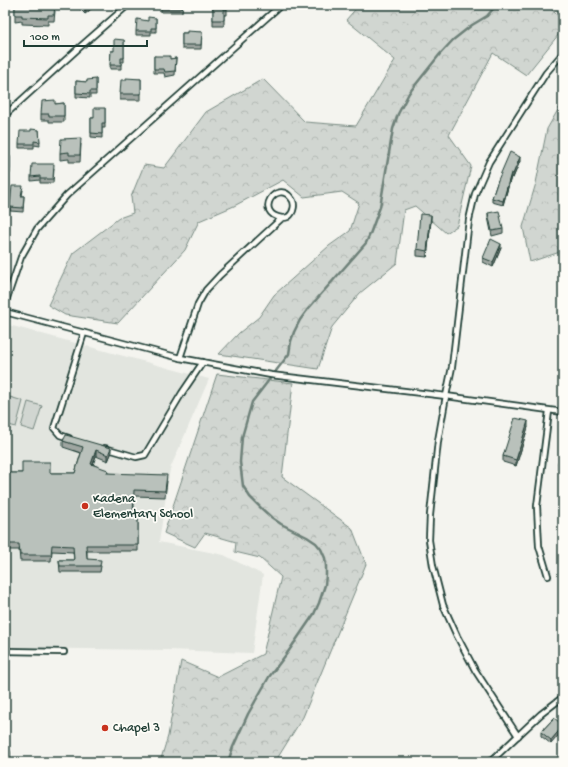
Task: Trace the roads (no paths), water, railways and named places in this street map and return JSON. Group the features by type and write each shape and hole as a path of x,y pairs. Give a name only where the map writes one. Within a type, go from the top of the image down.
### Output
{"lane":[{"path":"5,115 127,5"},
{"path":"5,304 21,257 37,229 67,195 281,5"},
{"path":"518,736 475,670 443,605 433,566 429,540 430,515 438,441 452,367 469,220 476,194 489,162 546,73 563,53"},
{"path":"180,358 198,304 206,290 220,275 282,218 288,216 292,212 294,206 293,200 286,193 282,192 276,193 272,196 269,200 268,206 270,212 275,217 282,218"},
{"path":"5,312 180,358 270,375 446,396 563,412"},
{"path":"75,440 60,435 54,428 84,333"},
{"path":"98,446 136,457 145,455 182,393 203,362"},
{"path":"548,576 539,546 537,506 549,411"},
{"path":"5,651 64,652"},
{"path":"490,762 541,714 563,697"},
{"path":"5,748 8,762"}],"waterway":[{"path":"228,762 248,714 269,677 314,614 325,585 326,575 325,558 321,549 316,543 271,517 250,497 243,486 240,462 242,437 252,402 289,354 291,341 300,320 366,243 380,207 393,129 398,114 409,93 453,40 472,25 487,16 496,5"}],"place":[{"name":"Kadena Elementary School","path":"85,506"},
{"name":"Chapel 3","path":"105,728"}]}
